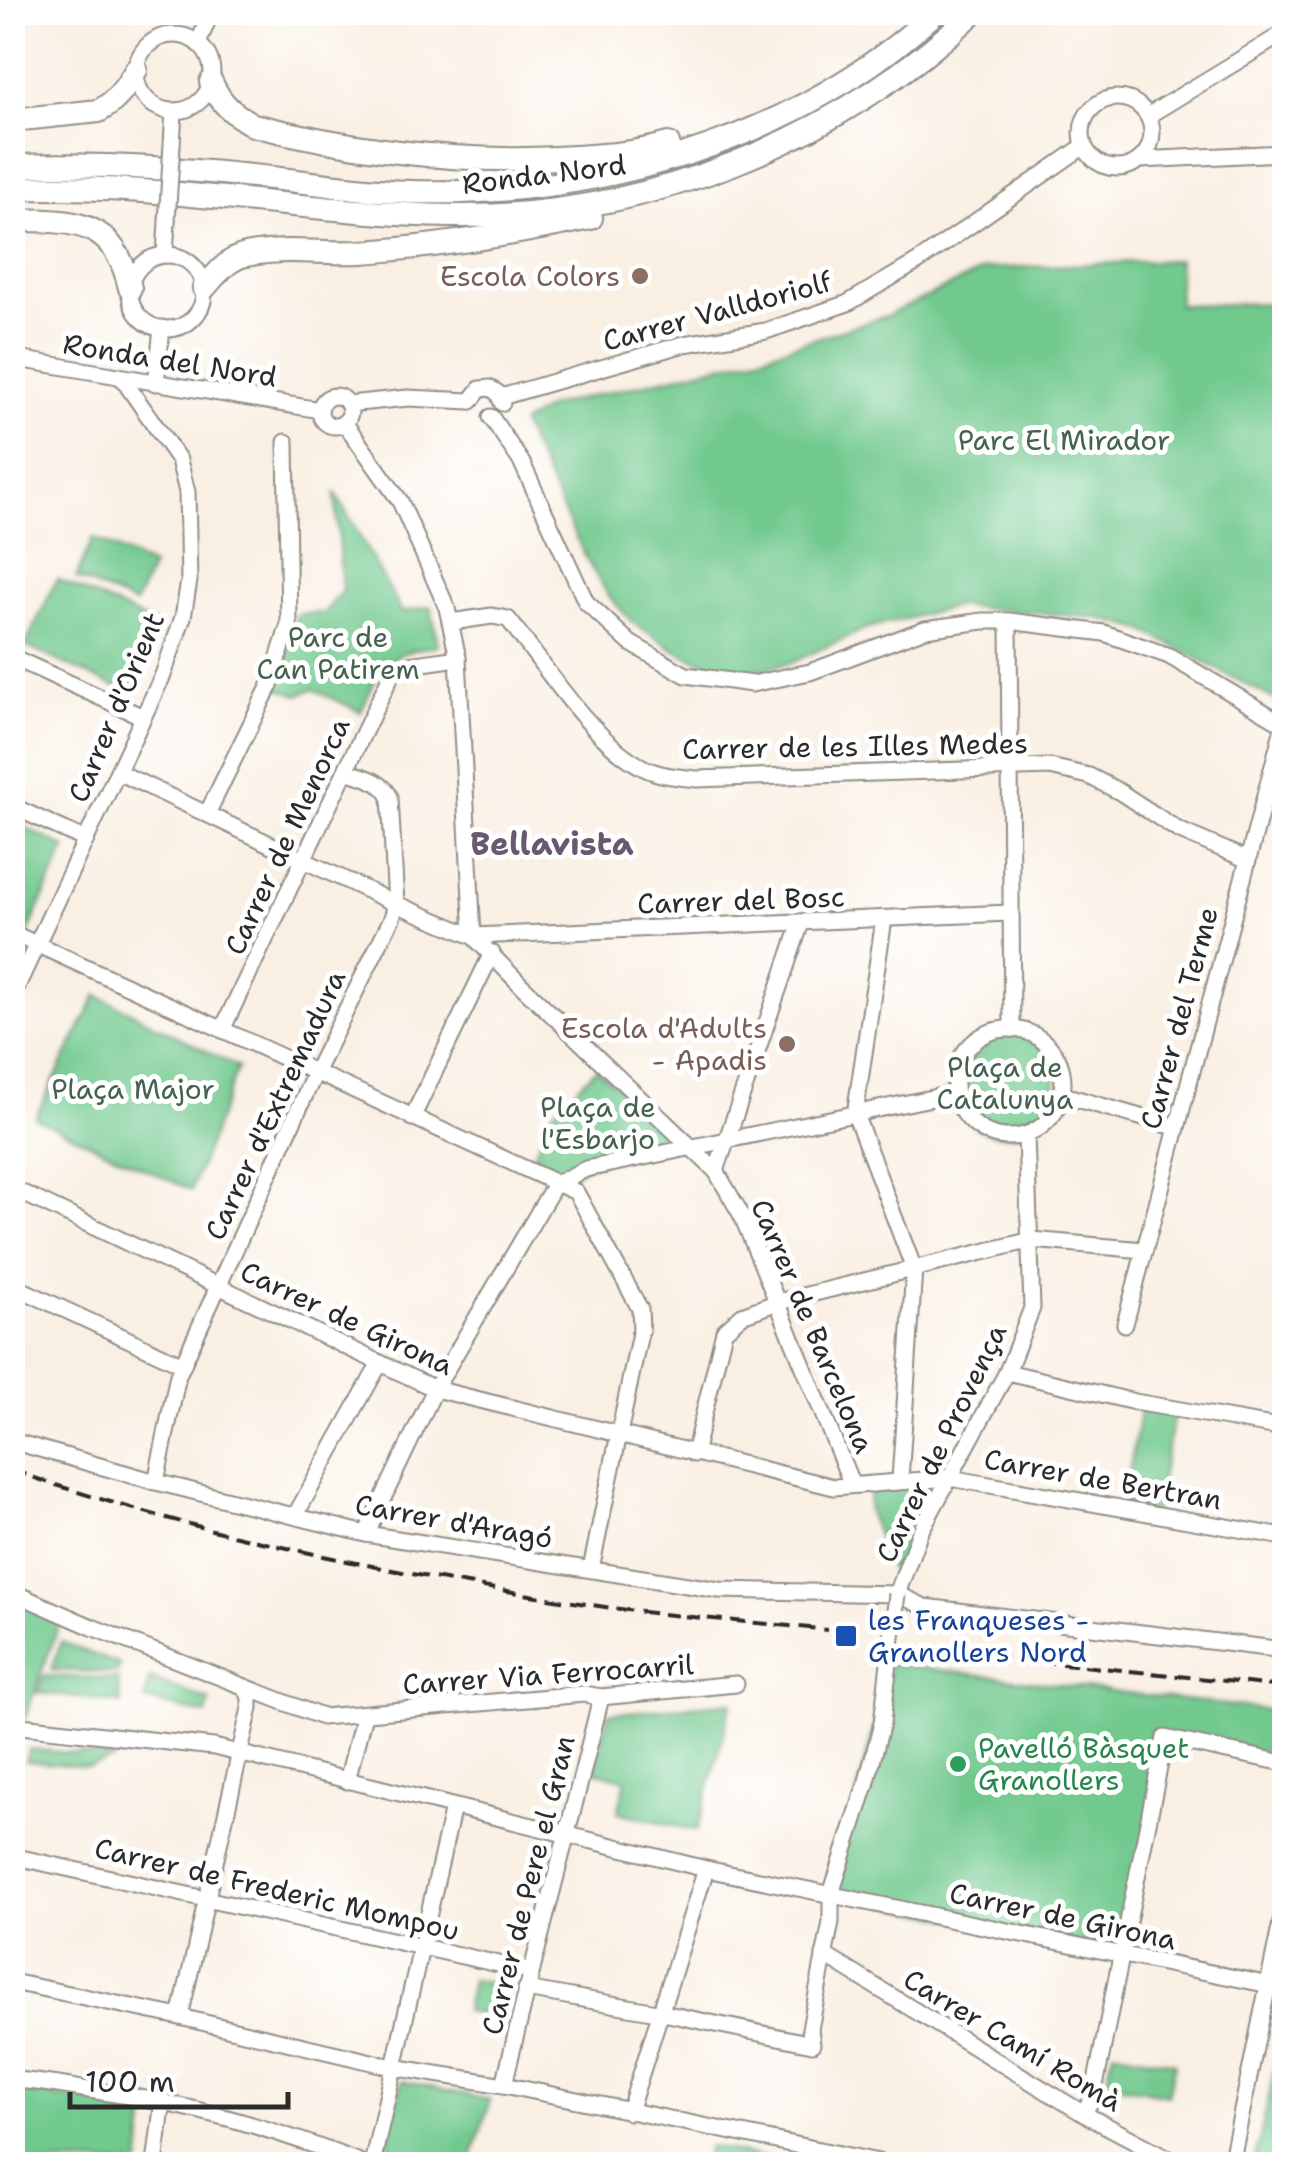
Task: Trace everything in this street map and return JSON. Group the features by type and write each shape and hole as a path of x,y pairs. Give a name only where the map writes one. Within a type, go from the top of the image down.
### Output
{"highway":[{"name":"Ronda Nord","path":"12,166 107,166 238,174 410,192 515,190 634,169 713,147 828,90 936,12"},
{"name":"Ronda Nord","path":"12,190 95,189 415,214 514,214 639,194 727,165 818,126 948,38 974,12"},
{"path":"12,120 99,111 124,90 136,70"},
{"path":"211,82 219,100 231,113 252,125 342,144 465,159 532,160 622,153 652,149 743,120 762,124"},
{"path":"204,288 223,267 246,255 361,252 515,234 632,210 716,178 727,165"},
{"path":"12,220 77,222 94,231 112,245 125,266 130,288"}],"street":[{"path":"198,44 211,12"},
{"path":"1149,115 1284,32"},
{"path":"177,35 198,44 208,57 211,82 198,103 174,111 151,104 142,94 136,70 148,46 163,36 177,35"},
{"path":"1140,160 1152,142 1149,115 1132,101 1120,98 1099,102 1083,122 1084,146 1096,162 1106,167 1118,169 1140,160 1284,153"},
{"path":"165,255 174,111"},
{"name":"Carrer Valldoriolf","path":"500,397 684,344 766,330 848,303 918,261 1084,146"},
{"path":"165,255 193,265 204,288 198,311 190,320 179,327 162,328 144,321 136,312 130,288 141,265 165,255"},
{"path":"156,383 162,328"},
{"name":"Ronda del Nord","path":"12,358 320,410"},
{"name":"Carrer d'Orient","path":"12,997 163,675 183,617 189,582 187,492 180,460 122,378"},
{"path":"471,401 484,387 494,390 500,397 499,412 491,417"},
{"path":"330,396 341,397 348,404 349,414 344,422 330,425 322,419 320,410 330,396"},
{"path":"348,404 408,398 471,401"},
{"path":"471,401 477,414 491,417 522,463 586,602 630,643 686,675 752,684 810,672 925,629 1009,621 1104,633 1169,656 1284,724"},
{"path":"118,772 396,904 473,936 458,658 451,622 400,501 344,422"},
{"path":"207,814 270,685 289,624 286,442"},
{"name":"Carrer de les Illes Medes","path":"451,622 492,616 508,619 584,717 621,753 663,775 697,779 1050,767 1089,776 1178,830 1248,860"},
{"path":"1009,621 1012,1029"},
{"path":"12,657 143,717"},
{"name":"Carrer de Menorca","path":"222,1030 396,667 458,658"},
{"name":"Carrer del Terme","path":"1125,1324 1284,724"},
{"name":"Carrer d'Extremadura","path":"156,1482 183,1365 396,904 390,797 376,781 346,770"},
{"path":"12,806 86,840"},
{"name":"Carrer del Bosc","path":"473,936 1010,913"},
{"path":"884,919 856,1114 914,1269 900,1480"},
{"path":"716,1171 801,923"},
{"path":"12,933 576,1192 640,1309 641,1328 591,1570"},
{"name":"Carrer de Barcelona","path":"473,936 716,1171 742,1216 852,1485"},
{"path":"412,1118 492,954"},
{"path":"1012,1029 1032,1034 1054,1052 1064,1077 1063,1096 1049,1120 1026,1135 1007,1137 978,1127 966,1116 956,1094 959,1062 970,1045 996,1030 1012,1029"},
{"path":"366,1534 435,1390 555,1184 586,1169 956,1094"},
{"path":"1063,1096 1175,1126"},
{"name":"Carrer de Provença","path":"897,1594 919,1534 1007,1372 1032,1308 1026,1135"},
{"name":"Carrer de Girona","path":"12,1188 435,1390 834,1487 852,1485"},
{"path":"694,1454 724,1331 742,1314 1032,1240 1144,1250"},
{"path":"12,1285 183,1365"},
{"path":"295,1516 380,1363"},
{"path":"1007,1372 1134,1402 1284,1428"},
{"name":"Carrer d'Aragó","path":"12,1440 156,1482 366,1534 719,1590 897,1594 925,1607 1284,1650"},
{"name":"Carrer de Bertran","path":"852,1485 950,1478 1284,1537"},
{"name":"Carrer Via Ferrocarril","path":"12,1592 322,1717 736,1684"},
{"path":"526,1989 812,2044 810,2029 830,1922 831,1894 882,1723 897,1594"},
{"path":"180,2016 250,1708 246,1688"},
{"name":"Carrer de Pere el Gran","path":"504,2084 600,1697"},
{"path":"348,1781 364,1714"},
{"name":"Carrer de Girona","path":"12,1725 214,1747 706,1868 1276,1987"},
{"path":"1084,2114 1092,2096 1165,1738 1284,1763"},
{"path":"372,2164 453,1807"},
{"name":"Carrer de Frederic Mompou","path":"12,1856 530,1971"},
{"path":"629,2112 706,1868"},
{"path":"1232,2164 1276,1987 1284,1908"},
{"name":"Carrer Camí Romà","path":"824,1955 1084,2114 1179,2164"},
{"path":"12,1982 180,2016 393,2067 504,2084 888,2164"},
{"path":"12,2080 163,2100 307,2142 364,2164"},
{"path":"155,2164 163,2100"}],"green space":[{"name":"Parc El Mirador","path":"1178,260 1179,305 1284,303 1281,703 1143,630 1098,618 958,606 867,628 791,663 758,670 727,669 705,663 680,653 632,622 609,596 589,564 521,424 551,406 763,355 886,316 986,269"},
{"name":"Parc de Can Patirem","path":"335,492 402,612 431,607 438,645 405,653 386,664 361,712 313,689 298,695 273,686 297,614 324,613 342,591"},
{"path":"93,538 152,566 135,604 76,578"},
{"path":"57,579 157,625 129,693 25,646"},
{"path":"13,821 66,848 25,939 13,930"},
{"name":"Plaça Major","path":"97,995 238,1067 191,1190 35,1118"},
{"name":"Plaça de Catalunya","path":"1004,1031 1024,1035 1041,1046 1052,1063 1056,1083 1052,1103 1041,1120 1024,1131 1004,1135 984,1131 967,1120 956,1103 952,1083 956,1063 967,1046 984,1035"},
{"name":"Plaça de l'Esbarjo","path":"596,1069 684,1141 588,1166 555,1184 532,1159 551,1113"},
{"path":"1142,1403 1175,1409 1154,1515 1122,1509"},
{"path":"930,1483 936,1497 902,1568 890,1569 868,1511 869,1496 876,1489"},
{"path":"12,1597 61,1620 24,1720 13,1719"},
{"path":"61,1642 120,1665 117,1673 51,1670"},
{"path":"890,1664 1284,1712 1284,1763 1165,1738 1122,1954 831,1894"},
{"path":"44,1676 118,1679 121,1703 37,1693"},
{"path":"150,1678 210,1701 206,1715 145,1700"},
{"path":"732,1702 697,1831 618,1812 626,1780 594,1771 608,1714"},
{"path":"29,1749 114,1759 89,1767 25,1761"},
{"path":"471,1980 503,1986 496,2018 465,2011"},
{"path":"1284,2027 1284,2164 1254,2164"},
{"path":"1113,2051 1175,2063 1168,2095 1107,2083"},
{"path":"402,2081 490,2100 470,2164 383,2163"},
{"path":"22,2092 147,2107 140,2164 13,2164"},
{"path":"709,2146 764,2158 763,2164 704,2164"}],"railway":[{"path":"12,1470 154,1515 372,1566 621,1609 827,1630"},
{"path":"901,1647 1284,1687"}],"place":[{"name":"Escola Colors","path":"640,276"},
{"name":"Escola d'Adults - Apadis","path":"787,1044"},
{"name":"les Franqueses - Granollers Nord","path":"846,1636"},
{"name":"Pavelló Bàsquet Granollers","path":"958,1764"}],"district":[{"name":"Bellavista","path":"552,843"}]}
